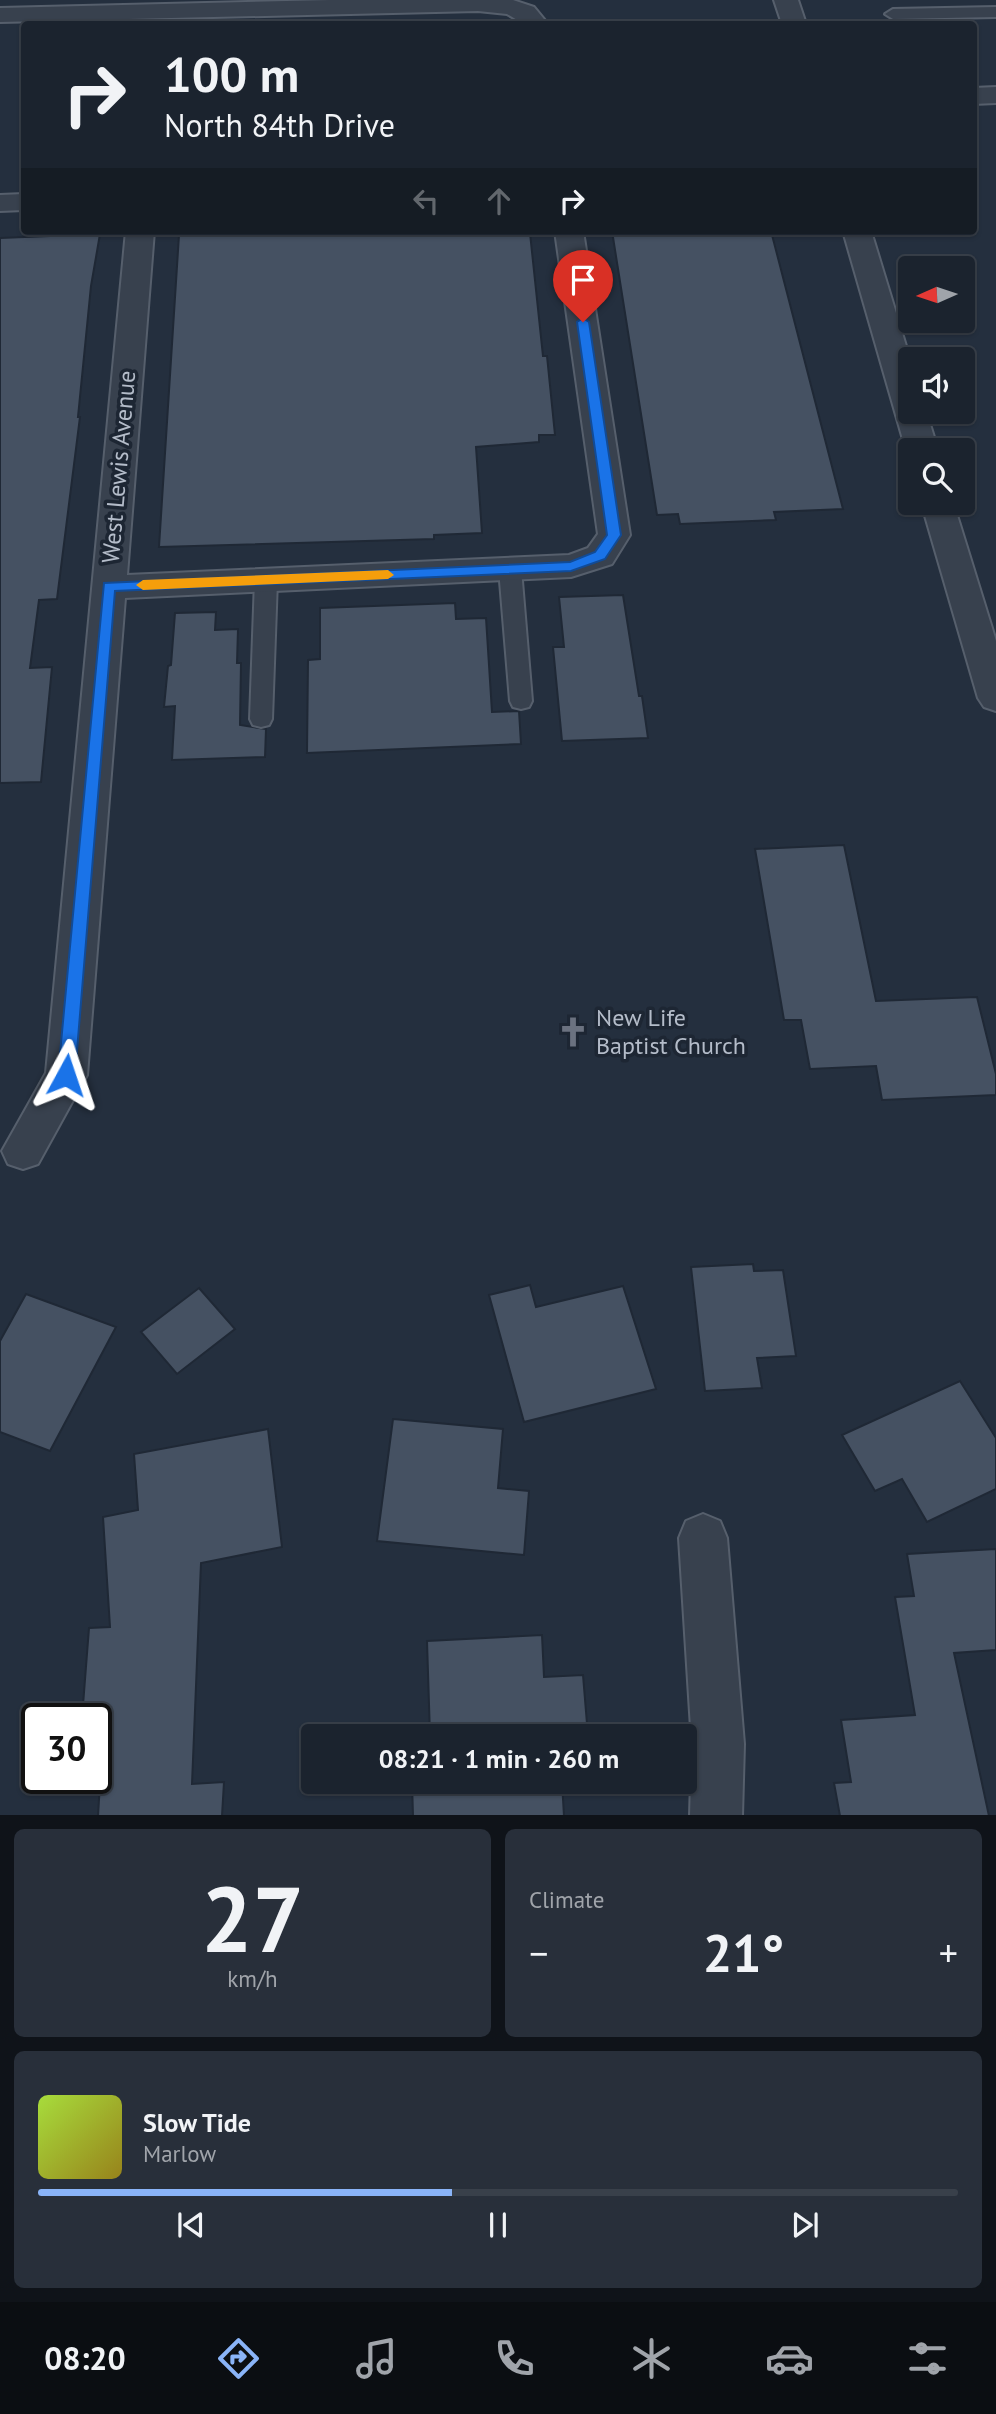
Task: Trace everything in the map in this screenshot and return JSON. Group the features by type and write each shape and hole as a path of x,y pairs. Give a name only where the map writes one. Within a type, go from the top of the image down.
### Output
{"street":[{"path":"786,0 793,21"},
{"path":"2,10 159,18 478,4 527,16"},
{"path":"977,96 996,95"},
{"path":"0,203 21,202"},
{"name":"West Lewis Avenue","path":"23,1152 66,1075 140,235"},
{"path":"109,587 571,566 600,556 614,535 570,235"},
{"path":"858,235 898,370"},
{"path":"941,515 989,656 996,698"},
{"path":"703,1538 718,1744 716,1815"}],"lane":[{"path":"893,14 996,12"},
{"path":"510,569 521,701"},
{"path":"261,719 266,580"}],"building":[{"path":"100,235 91,286 80,417 57,599 39,600 30,668 52,667 41,782 0,783 0,238"},
{"path":"179,235 530,235 543,356 547,356 555,435 539,435 539,442 476,447 482,533 434,535 434,539 159,547"},
{"path":"613,235 772,235 843,509 774,512 776,520 680,524 678,514 657,515"},
{"path":"623,595 648,738 562,741 553,647 564,647 559,597"},
{"path":"455,603 456,619 486,618 492,712 519,711 521,744 307,753 308,660 320,659 320,608"},
{"path":"216,612 215,630 238,629 237,663 241,663 240,725 266,729 265,757 172,760 175,706 164,707 175,613"},
{"path":"844,845 876,1001 977,997 996,1074 996,1095 882,1100 876,1066 810,1069 801,1020 784,1020 755,849"},
{"path":"753,1264 754,1271 783,1270 796,1356 757,1358 762,1388 705,1391 691,1267"},
{"path":"530,1285 536,1307 623,1286 656,1389 524,1422 489,1295"},
{"path":"199,1288 235,1329 177,1374 141,1332"},
{"path":"26,1294 116,1327 50,1451 0,1432 0,1341"},
{"path":"960,1381 996,1438 996,1489 927,1522 902,1479 875,1491 842,1435"},
{"path":"393,1419 503,1429 498,1488 529,1491 524,1555 377,1541"},
{"path":"268,1429 282,1547 201,1563 192,1784 224,1782 222,1815 98,1815 99,1794 112,1794 112,1703 83,1703 89,1628 110,1627 103,1517 138,1510 134,1454"},
{"path":"996,1549 996,1650 954,1653 989,1815 840,1815 834,1783 851,1782 841,1720 915,1715 895,1597 914,1596 907,1554"},
{"path":"542,1635 544,1677 583,1675 587,1724 430,1724 427,1641"},
{"path":"412,1794 563,1794 564,1815 413,1815"}],"slow traffic":[{"path":"143,585 388,575"}],"place":[{"name":"New Life Baptist Church","path":"573,1032"}],"route":[{"path":"66,1075 109,587 571,566 600,556 614,535 583,322"}]}
